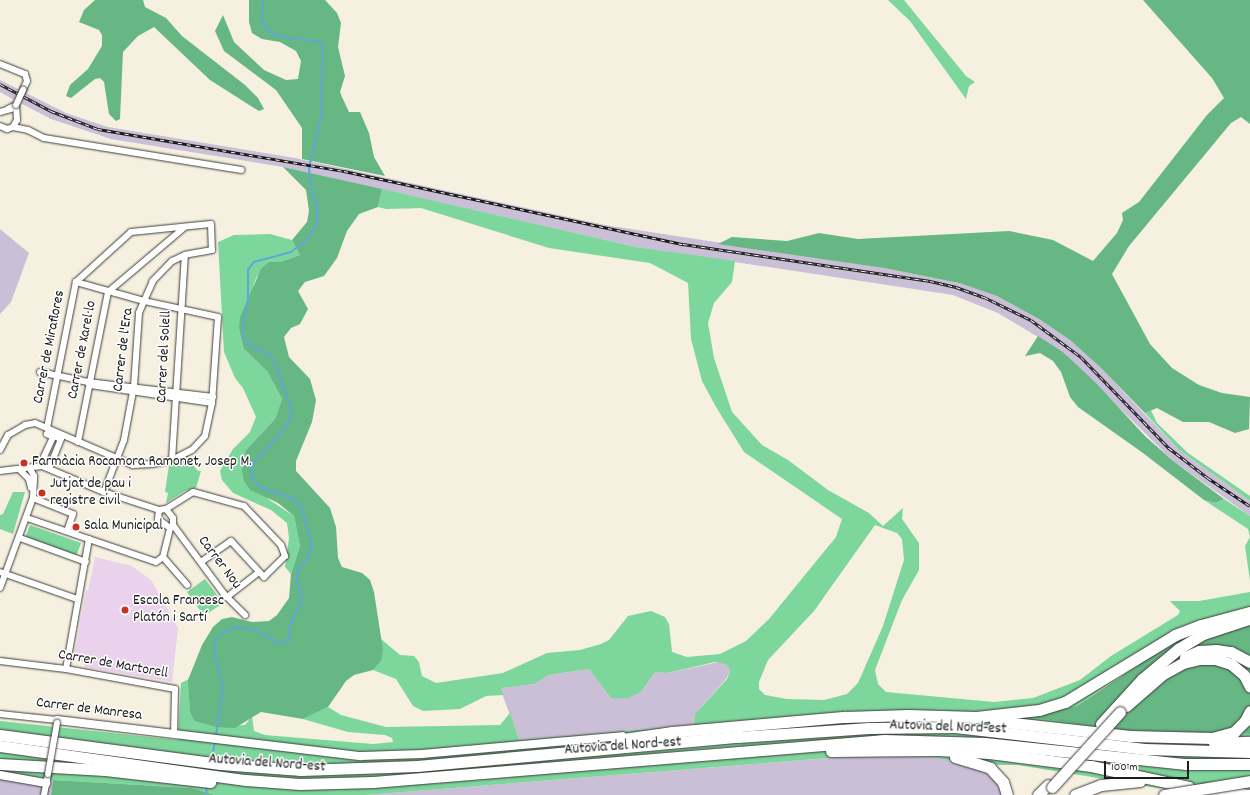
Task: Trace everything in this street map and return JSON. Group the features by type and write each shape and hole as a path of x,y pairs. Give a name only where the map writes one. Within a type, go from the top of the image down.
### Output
{"highway":[{"path":"976,718 1025,713 1065,702 1175,635 1201,625 1250,612"},
{"path":"1038,795 1048,789 1152,669 1178,649 1203,634 1250,619"},
{"path":"1118,710 1172,664 1191,654 1208,650 1223,650 1250,662"},
{"path":"1118,710 1163,674 1192,660 1210,658 1226,661 1240,671 1250,687"},
{"path":"1162,738 1212,738 1228,735 1241,726 1250,711"},
{"path":"494,758 567,745 672,732 845,716 908,715 976,718 1162,738 1193,743 1250,742"},
{"name":"Autovia del Nord-est","path":"0,735 234,765 301,770 417,766 738,736 884,728 955,727 1167,751 1250,752"},
{"name":"Autovia del Nord-est","path":"0,746 287,783 373,782 691,757 749,750 912,739 985,743 1158,762 1250,764"},
{"path":"691,757 711,760 865,749 974,752 1047,759 1189,787"},
{"path":"915,750 955,757 986,766 1000,778 1007,795"},
{"path":"0,764 105,770 244,785 287,783"},
{"path":"1075,795 1101,784 1128,781 1250,795"},
{"path":"1164,795 1250,781"}],"street":[{"path":"0,64 25,74 27,81 16,105 17,117 13,127"},
{"path":"3,110 16,105"},
{"path":"3,110 17,117 28,130"},
{"path":"0,126 7,129 13,127 28,130 44,138 241,170"},
{"name":"Carrer de Miraflores","path":"47,428 76,282 131,232 211,224"},
{"name":"Carrer de l'Era","path":"104,492 124,440 133,389 140,313 144,301 153,281 172,261 185,255 212,248 211,224"},
{"name":"Carrer de Xarel·lo","path":"78,442 108,292 185,227"},
{"name":"Carrer del Solell","path":"172,460 185,255"},
{"path":"0,450 8,436 25,425 35,423 133,465 172,460 192,450 205,436 213,400 218,317 144,301 76,282"},
{"path":"40,372 90,383 213,400"},
{"path":"48,432 61,438 50,466 41,463 53,437 47,434 48,432"},
{"path":"0,471 30,469 42,466 104,492 162,510 174,518 163,558 156,562"},
{"path":"30,469 30,507"},
{"path":"0,588 3,573 20,538 33,498 34,476 30,469"},
{"path":"20,470 29,479"},
{"path":"172,526 158,519 162,510 193,492 244,506 281,545 285,556 264,578 231,541 202,562"},
{"path":"33,498 73,514 67,531"},
{"path":"27,518 173,569"},
{"name":"Carrer Nou","path":"172,526 202,562 227,596 245,615"},
{"path":"20,538 86,562"},
{"path":"66,669 77,599 86,562 89,539"},
{"path":"163,558 187,585"},
{"path":"3,573 77,599"},
{"path":"227,596 258,573"},
{"name":"Carrer de Martorell","path":"0,661 66,669 175,689 174,735"},
{"name":"Carrer de Manresa","path":"0,714 338,755 373,756 672,732"},
{"path":"44,795 57,721"},
{"path":"0,776 46,783"}],"shaded area":[{"path":"0,80 66,113 108,127 295,158 605,225 884,268 959,283 997,296 1039,319 1070,340 1100,367 1178,449 1250,501 1250,516 1172,460 1063,352 998,313 953,295 636,247 283,167 111,139 51,119 7,96 0,92"},
{"path":"0,229 29,253 11,302 0,314"},
{"name":"Escola Francesc Platón i Sartí","path":"95,557 132,566 151,580 178,628 172,682 84,667 84,663 77,661 77,658 74,657 86,590 88,591"},
{"path":"719,662 726,664 730,671 726,679 695,714 694,725 519,740 500,688 534,684 549,675 589,669 611,698 641,692 655,672 667,673"},
{"path":"866,755 934,757 971,765 993,776 1002,795 365,795"},
{"path":"0,774 53,780 51,795 0,795"}],"green space":[{"path":"95,0 143,0 145,7 166,18 182,36 245,85 258,98 264,109 259,111 210,80 154,27 138,36 123,52 120,119 116,121 109,114 104,82 100,78 95,79 71,98 66,96 70,85 88,69 102,46 102,35 99,30 79,22 84,10"},
{"path":"249,0 325,0 337,13 341,23 338,47 345,76 340,92 349,112 360,112 369,133 374,157 385,176 302,159 302,128 276,90 224,51 215,31 223,15 234,42 264,70 286,80 298,79 301,61 296,51 280,42 262,39 252,33 249,22"},
{"path":"888,0 904,0 966,76 975,82 969,86 966,99 910,21"},
{"path":"1143,0 1250,0 1250,124 1241,117 1231,123 1129,246 1112,274 1150,344 1172,368 1199,385 1222,393 1250,397 1249,429 1235,433 1209,422 1183,422 1157,408 1145,413 1100,367 1070,340 1039,319 997,296 959,283 884,268 718,244 732,237 787,241 819,233 858,239 1009,231 1053,240 1093,261 1117,233 1123,220 1122,213 1139,202 1207,115 1224,98 1212,78"},
{"path":"283,167 382,189 378,207 359,214 347,231 337,258 324,276 305,282 298,291 308,309 300,324 291,328 284,337 289,357 310,379 316,400 312,422 296,461 296,471 330,508 336,527 338,558 342,567 362,573 370,580 374,592 383,650 381,661 373,670 354,675 346,681 328,707 303,719 261,712 235,728 215,727 194,721 190,712 188,680 202,645 213,627 222,619 232,617 252,622 269,621 277,615 289,598 291,574 300,546 294,516 278,503 250,490 244,481 242,471 246,450 275,419 282,399 267,371 244,349 239,328 240,317 261,269 269,262 280,262 300,255 292,240 307,222 309,211 306,190"},
{"path":"382,189 636,247 735,261 732,282 714,303 708,323 714,358 732,412 762,445 788,460 828,490 869,513 883,526 903,508 902,519 919,543 919,570 902,600 875,670 878,684 886,692 994,702 1033,698 1080,680 1111,656 1178,615 1180,611 1170,601 1199,601 1250,592 1250,607 1137,664 1077,706 1209,734 1250,734 1250,788 1159,788 1018,765 971,765 934,757 866,755 365,795 215,795 192,788 53,780 0,774 0,721 178,740 181,683 189,679 190,712 194,721 215,727 245,725 252,716 254,731 265,735 373,744 393,742 392,738 385,735 348,732 303,719 328,707 341,715 386,727 500,725 510,713 519,740 694,725 695,714 727,679 730,671 726,664 715,662 667,673 655,672 641,692 628,698 611,698 589,669 549,675 534,684 501,688 503,695 486,696 460,709 423,711 413,706 396,679 373,670 381,661 381,639 400,655 414,656 419,662 422,676 436,683 503,673 547,653 580,650 601,644 609,640 628,616 651,611 665,617 669,624 672,652 687,657 720,654 746,641 769,619 836,537 842,519 744,452 716,407 702,381 691,339 688,283 650,263 549,248 421,208 386,209 378,207","holes":["875,525 897,533 902,539 904,560 883,626 858,683 847,694 824,700 787,699 765,695 759,689 759,682 768,660 814,611"]},
{"path":"270,234 292,240 300,255 280,262 269,262 256,278 253,287 244,349 267,371 282,399 275,419 246,450 268,499 294,516 300,546 291,574 285,567 289,538 287,523 271,510 233,493 222,480 220,471 233,449 250,432 256,417 243,388 235,378 224,352 218,242 234,235"},
{"path":"1038,336 1063,352 1096,383 1145,436 1172,460 1224,499 1215,503 1204,500 1143,453 1078,407 1070,397 1061,372 1053,361 1040,353 1025,356"},
{"path":"1151,410 1157,423 1188,453 1250,496 1250,501 1178,449 1145,413"},
{"path":"188,455 193,465 198,471 201,471 196,488 185,491 166,503 168,493 165,492 169,465"},
{"path":"13,492 25,492 13,534 0,529 0,515 3,514"},
{"path":"1224,499 1250,516 1250,537 1248,529 1204,500 1215,503"},
{"path":"30,525 81,543 76,557 25,538"},
{"path":"1250,537 1250,581 1245,546"},
{"path":"205,579 223,603 204,616 187,592"},
{"path":"1250,607 1250,734 1123,730 1030,717 1077,706 1183,635"},
{"path":"53,780 192,788 215,795 51,795"}],"waterway":[{"path":"216,736 223,687 216,661 215,643 220,635 236,627 255,630 279,643 288,642 291,624 302,599 297,581 297,572 308,558 312,545 301,506 295,500 260,487 254,480 251,471 254,462 286,428 292,411 274,361 268,354 251,346 245,340 242,331 248,299 248,270 254,262 291,252 308,239 317,223 317,205 311,187 309,168 321,117 323,50 320,42 292,39 274,35 267,30 262,22 263,0"},
{"path":"213,753 215,741"},
{"path":"206,795 207,787"}],"railway":[{"path":"0,84 51,111 98,129 344,171 683,244 930,281 956,287 984,297 1031,320 1081,357 1169,448 1208,478 1250,506"}],"place":[{"name":"Farmàcia Rocamora Ramonet, Josep M.","path":"24,463"},
{"name":"Jutjat de pau i registre civil","path":"42,493"},
{"name":"Sala Municipal","path":"76,527"},
{"name":"Escola Francesc Platón i Sartí","path":"125,610"}]}
